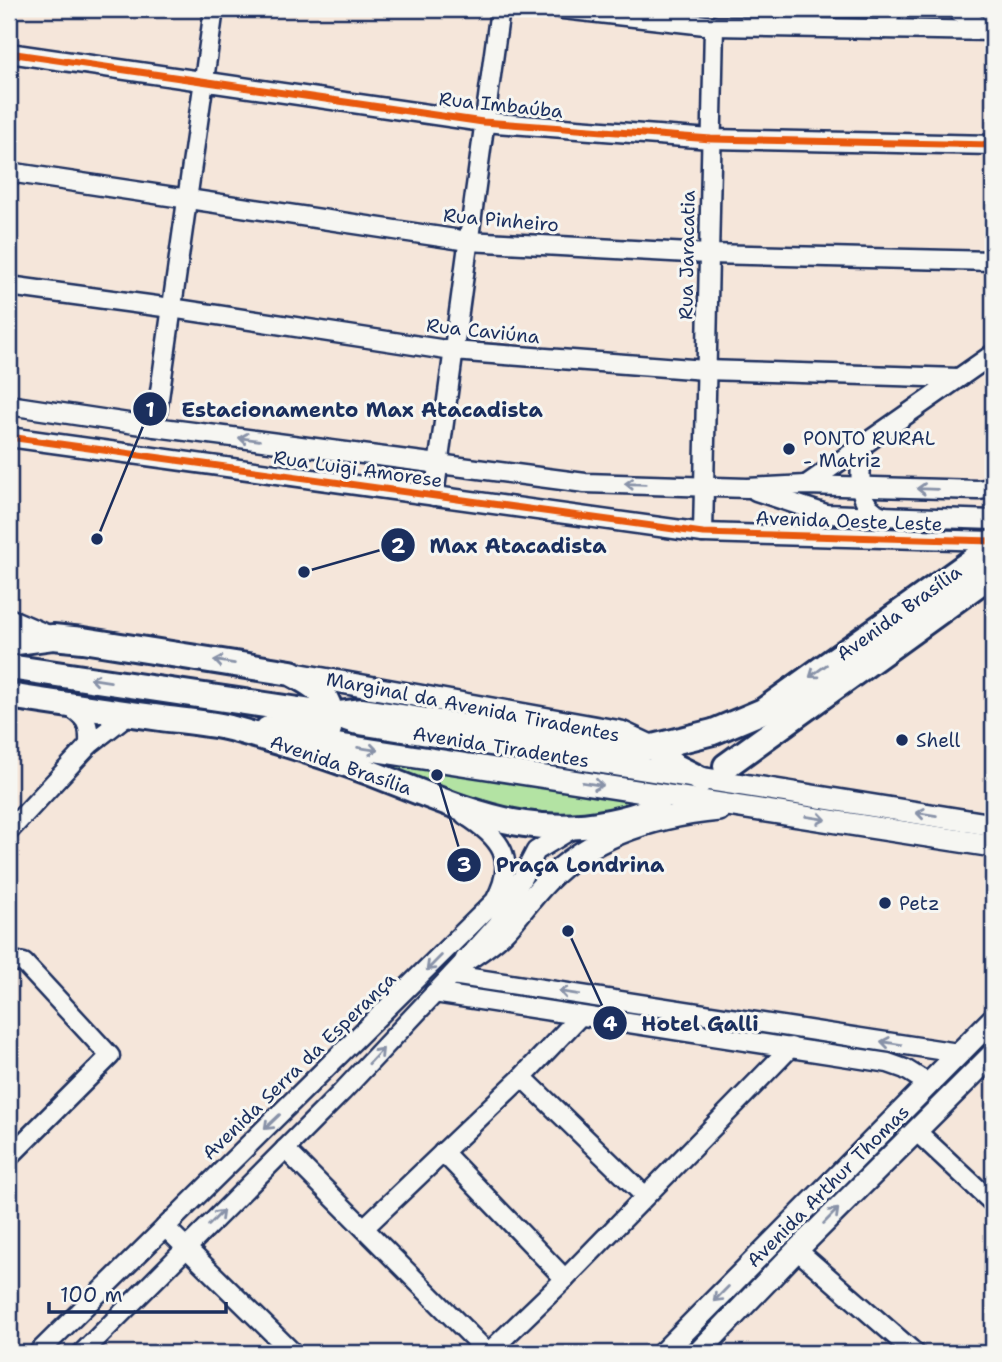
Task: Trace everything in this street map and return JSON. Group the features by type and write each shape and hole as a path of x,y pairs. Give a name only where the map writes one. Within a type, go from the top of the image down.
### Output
{"highway":[{"name":"Avenida Brasília","path":"332,715 363,710 606,748 653,747 713,732 763,711 993,543"},
{"name":"Avenida Brasília","path":"726,766 993,573"},
{"path":"828,692 930,636 993,593"},
{"path":"9,643 53,637 83,640 291,673 316,686 324,695 332,715 329,729 317,733 228,728"},
{"path":"9,651 56,673"},
{"name":"Avenida Tiradentes","path":"9,667 332,715"},
{"name":"Avenida Tiradentes","path":"9,696 228,728"},
{"name":"Avenida Brasília","path":"228,728 323,756 443,802 519,823 575,828 630,818 657,808"},
{"path":"653,747 676,767 702,780"}],"main road":[{"name":"Marginal da Avenida Tiradentes","path":"291,673 621,732 653,747"},
{"name":"Avenida Tiradentes","path":"332,715 356,723 993,825"},
{"name":"Avenida Tiradentes","path":"228,728 993,846"},
{"path":"459,967 503,932 564,865 600,841 640,826 676,817 753,808 771,795 795,793"},
{"name":"Avenida Arthur Thomas","path":"663,1353 993,1019"},
{"name":"Avenida Arthur Thomas","path":"698,1353 993,1054"},
{"path":"929,1084 947,1102"}],"street":[{"path":"155,427 214,9"},
{"path":"434,496 500,9"},
{"path":"563,9 714,26 989,31"},
{"path":"884,29 892,9"},
{"path":"956,9 989,31"},
{"name":"Rua Jaracatia","path":"703,533 714,26"},
{"name":"Rua Imbaúba","path":"9,53 484,122 711,139 993,145"},
{"name":"Rua Pinheiro","path":"9,173 186,197 468,241 708,254 993,261"},
{"name":"Rua Caviúna","path":"9,286 171,307 453,351 705,370 958,378"},
{"path":"806,485 993,354"},
{"name":"Rua Luigi Amorese","path":"9,405 155,427 586,483 747,488 806,485 978,490 993,488"},
{"path":"16,438 26,418 99,418"},
{"name":"Rua Luigi Amorese","path":"16,438 703,533"},
{"path":"862,445 863,498 880,515 891,516"},
{"path":"747,488 826,514 993,520"},
{"name":"Avenida Oeste Leste","path":"703,533 993,543"},
{"path":"9,618 53,637"},
{"path":"67,705 83,715 90,732 89,745"},
{"path":"9,831 89,745 130,713"},
{"name":"Avenida Serra da Esperança","path":"38,1353 495,901 503,887 506,871 502,848 483,827 443,802"},
{"path":"82,1353 342,1092 498,924 536,851 552,839 575,828"},
{"path":"9,960 24,963 110,1056 9,1157"},
{"path":"459,967 666,1008 958,1053"},
{"path":"434,993 888,1063 905,1069 929,1084"},
{"path":"663,1028 666,1008"},
{"path":"364,1228 522,1077 579,1016"},
{"path":"285,1149 488,1353 565,1279 791,1047"},
{"path":"522,1077 645,1196"},
{"path":"916,1131 993,1203"},
{"path":"443,1152 565,1279"},
{"path":"165,1227 293,1353"},
{"path":"797,1250 915,1353"}],"green space":[{"path":"327,751 636,801 620,807 583,813 545,813 509,808 492,805"}],"cycle path":[{"path":"9,53 483,122 711,139 993,145"},
{"path":"9,437 703,533 993,541"}],"place":[{"name":"PONTO RURAL - Matriz","path":"789,449"},
{"name":"Estacionamento Max Atacadista","path":"97,539"},
{"name":"Max Atacadista","path":"304,572"},
{"name":"Shell","path":"902,740"},
{"name":"Praça Londrina","path":"437,775"},
{"name":"Petz","path":"885,903"},
{"name":"Hotel Galli","path":"568,931"}]}
